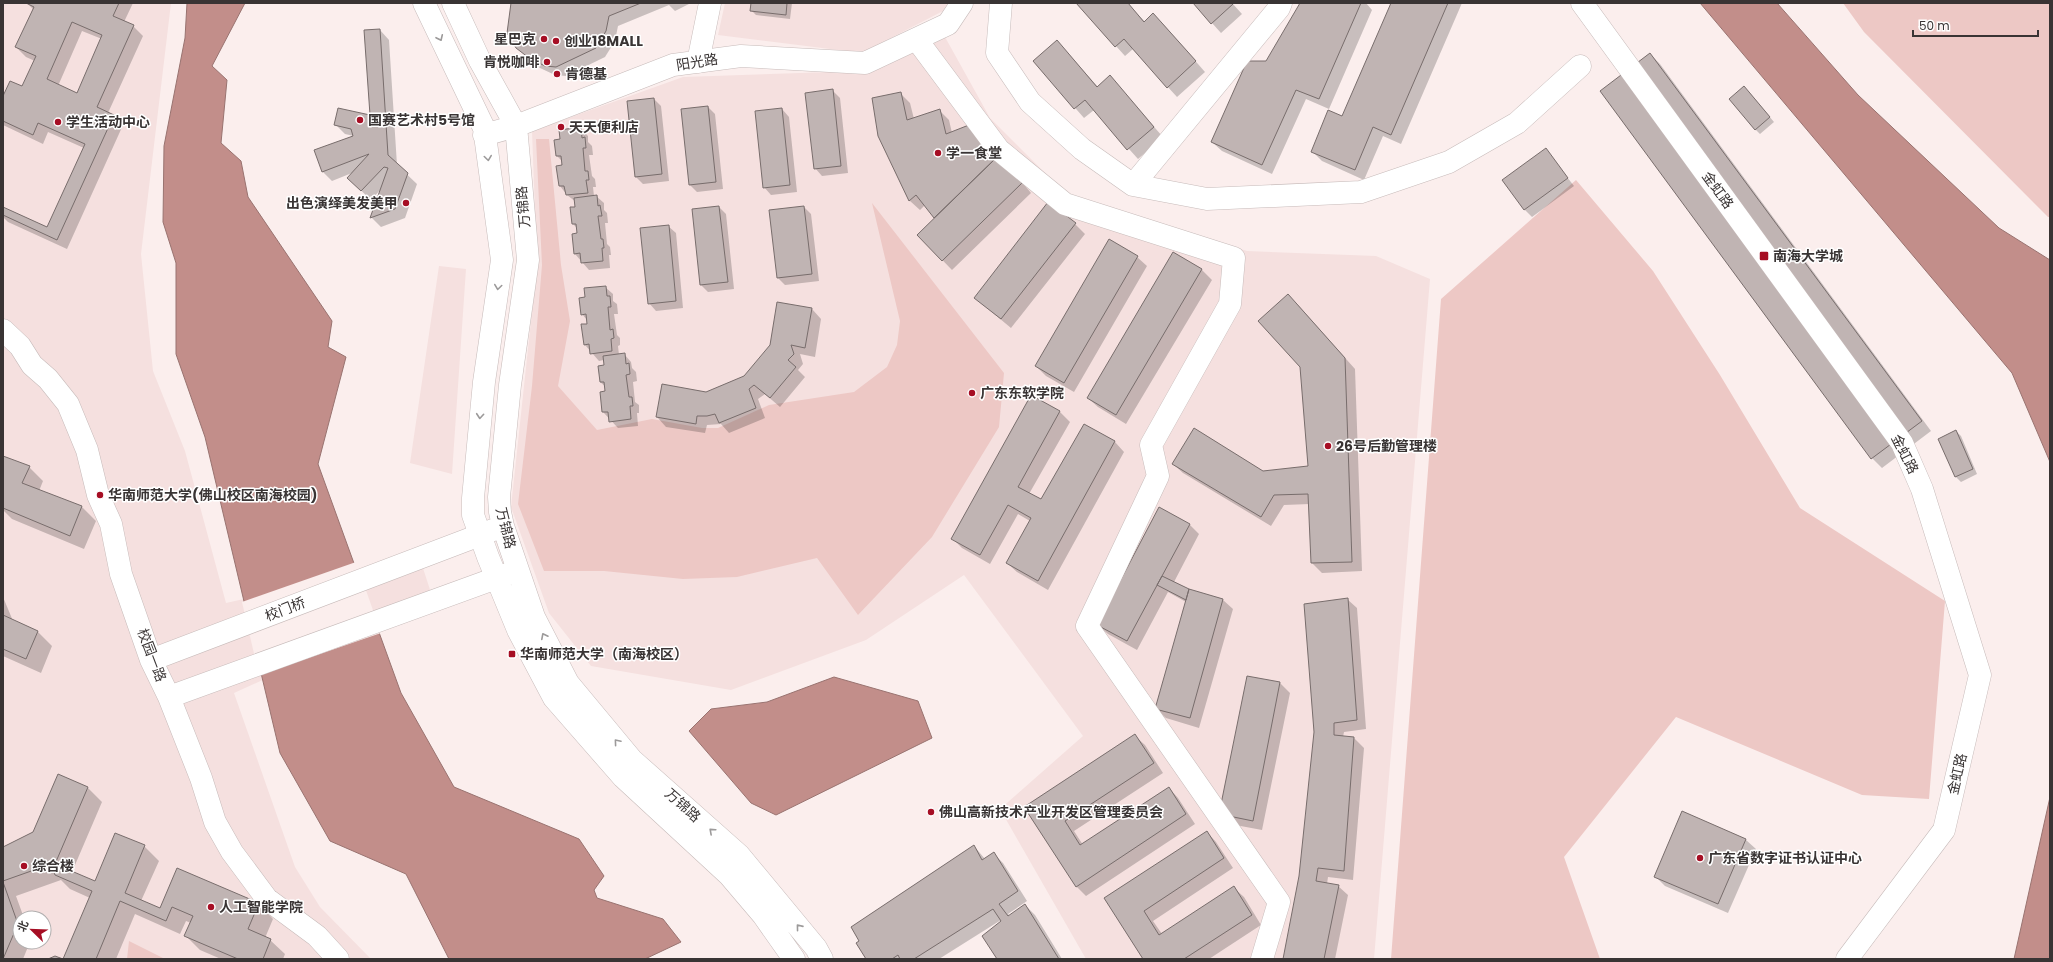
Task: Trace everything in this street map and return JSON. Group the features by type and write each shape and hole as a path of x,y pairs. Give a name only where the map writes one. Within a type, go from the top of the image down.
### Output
{"street":[{"name":"万锦路","path":"424,3 484,128 502,260 484,382 472,498 473,515 480,536 518,630 554,698 623,777 729,875 763,915 794,959"},
{"name":"万锦路","path":"453,3 480,61 516,126 528,260 510,385 499,497 503,526 534,617 568,684 632,760 739,855 816,948 822,959"},
{"path":"698,62 710,3"},
{"name":"阳光路","path":"484,135 516,126 673,65 741,56 865,63 917,40 948,24 962,3"},
{"path":"1001,3 997,53 1030,102 1082,148 1132,185 1207,199 1362,192 1449,162 1517,123 1580,66"},
{"path":"1132,185 1279,8 1281,3"},
{"name":"金虹路","path":"1582,3 1902,443 1922,489 1980,675 1944,830 1847,959"},
{"path":"917,40 999,150 1065,204 1234,258 1230,304 1151,445 1158,476 1087,626 1279,902 1262,959"},
{"name":"校园一路","path":"3,330 20,346 32,365 48,379 68,404 87,450 98,495 111,524 121,574 151,660 169,697 201,778 215,822 232,852 267,899 317,936 338,959"},
{"name":"校门桥","path":"151,660 420,559 503,526"},
{"path":"169,697 434,602 518,570"}],"shaded area":[{"name":"华南师范大学(佛山校区南海校园)","path":"3,3 171,3 141,254 153,371 185,451 226,603 420,559 434,602 234,693 295,867 320,907 371,959 3,959"},
{"path":"187,3 245,3 212,66 227,80 221,143 241,161 248,197 332,321 328,347 346,357 318,464 401,693 454,787 579,839 604,876 594,890 597,898 663,919 681,942 645,959 449,959 406,874 330,841 280,753 205,437 176,354 176,263 163,222 164,146 185,38"},
{"path":"725,3 948,3 943,11 862,53 718,35"},
{"path":"1700,3 1777,3 1858,95 1999,228 2050,260 2050,462 2012,373"},
{"path":"1843,3 2050,3 2050,217 2048,217 1864,32"},
{"name":"广东东软学院","path":"945,37 990,118 1065,193 1247,251 1376,256 1430,279 1374,959 1086,959 1000,809 1083,736 964,575 866,640 731,690 591,666 549,613 511,507 537,265 532,131 683,77 861,71"},
{"path":"536,139 549,139 561,265 570,321 558,386 597,430 652,419 702,428 718,428 769,405 854,392 887,367 897,345 900,321 872,203 1004,373 999,427 932,537 858,615 817,558 737,577 683,579 604,571 544,571 518,504 532,386 542,265"},
{"path":"1576,180 1653,271 1720,375 1800,508 1945,601 1929,799 1862,795 1676,717 1564,857 1600,959 1391,959 1441,299"},
{"path":"439,266 466,269 452,474 410,463"},
{"path":"834,677 918,701 932,738 776,815 751,803 689,731 711,709 767,702"},
{"path":"2050,797 2050,959 2014,959"},
{"path":"129,941 165,959 127,959"}],"pier":[{"path":"356,562 381,633 259,675 242,602"}],"building":[{"name":"学生活动中心","path":"26,3 119,3 113,16 134,25 97,107 114,115 57,240 3,215 3,207 47,227 85,144 38,123 33,135 3,121 3,96 10,81 22,86 36,56 15,47 34,7","holes":["72,22 102,35 77,93 47,79"]},
{"name":"创业18MALL","path":"511,3 641,3 609,16 606,31 596,48 556,67 545,66 529,58 516,48 507,33"},
{"path":"751,3 787,3 786,15 750,11"},
{"path":"1076,3 1128,3 1144,22 1153,13 1196,61 1167,88 1124,39 1115,47"},
{"path":"1193,3 1232,3 1233,4 1211,24"},
{"path":"1300,3 1361,3 1319,99 1296,90 1262,165 1211,142 1247,61 1266,61"},
{"path":"1391,3 1448,3 1391,135 1373,127 1355,170 1311,152 1328,110 1342,116"},
{"name":"国赛艺术村5号馆","path":"380,29 388,155 408,173 395,209 370,218 388,168 384,167 361,191 347,178 369,154 322,172 314,150 353,136 351,129 334,125 338,108 370,115 364,30"},
{"path":"1057,40 1097,87 1110,75 1154,127 1127,150 1085,100 1074,109 1033,61"},
{"name":"南海大学城","path":"1650,53 1922,421 1871,459 1600,91"},
{"path":"1744,86 1770,117 1755,130 1729,99"},
{"path":"833,89 841,166 814,169 805,93"},
{"name":"学一食堂","path":"901,92 907,120 940,109 946,134 974,123 997,157 934,218 916,195 909,201 878,136 872,98"},
{"path":"654,98 662,174 635,177 627,101"},
{"path":"708,106 716,182 689,185 681,109"},
{"path":"782,108 790,185 763,188 755,111"},
{"path":"581,127 582,138 585,137 586,148 583,148 585,171 588,171 589,180 586,180 588,193 566,195 564,186 559,186 556,166 562,165 561,156 556,156 554,140 560,139 559,130"},
{"path":"1546,148 1568,178 1524,210 1502,180"},
{"path":"997,157 1022,183 942,261 917,235"},
{"path":"597,195 598,206 600,205 602,216 598,216 601,239 603,239 604,248 602,248 603,261 581,263 580,253 574,254 572,234 577,233 576,224 572,224 570,207 575,207 574,198"},
{"path":"1048,202 1076,223 1001,319 974,298"},
{"path":"719,206 728,282 700,285 692,209"},
{"path":"804,206 812,274 777,278 769,210"},
{"path":"669,225 676,301 648,304 640,228"},
{"path":"1109,239 1138,256 1064,383 1035,366"},
{"path":"1173,252 1202,269 1116,415 1087,398"},
{"path":"606,286 607,296 610,296 611,307 608,307 610,330 613,329 614,338 611,339 612,351 590,354 589,344 584,345 581,324 587,324 586,314 581,315 579,298 585,297 584,288"},
{"name":"26号后勤管理楼","path":"1288,294 1345,358 1352,562 1311,563 1308,494 1274,495 1261,517 1172,464 1194,428 1263,471 1308,466 1300,367 1258,321"},
{"path":"777,302 812,308 805,348 791,345 794,354 788,360 796,367 770,398 754,385 749,389 756,408 719,423 715,414 697,416 696,424 656,417 662,384 706,392 744,376 770,345"},
{"path":"625,353 626,364 629,363 630,374 626,375 629,397 632,397 633,406 630,406 631,419 609,422 608,412 602,412 600,392 605,391 604,382 600,382 598,366 604,365 603,356"},
{"path":"1031,395 1060,411 1018,487 1041,499 1084,424 1115,441 1038,581 1006,563 1031,518 1008,505 980,555 951,539"},
{"path":"1956,430 1973,469 1955,477 1938,439"},
{"path":"3,456 30,466 22,483 82,506 70,536 3,508"},
{"path":"1159,507 1190,524 1127,641 1097,625"},
{"path":"1162,576 1189,589 1186,600 1157,585"},
{"path":"1189,589 1223,599 1190,718 1155,709"},
{"path":"1348,598 1357,720 1334,723 1334,735 1354,737 1344,871 1318,868 1316,881 1339,885 1324,959 1283,959 1299,876 1314,732 1304,604"},
{"path":"3,615 38,631 26,659 3,649"},
{"path":"1247,676 1280,682 1253,821 1219,814"},
{"path":"1135,734 1154,763 1065,821 1080,845 1169,787 1186,814 1076,887 1024,807"},
{"name":"综合楼","path":"58,774 88,787 55,864 95,881 115,833 145,845 125,893 160,908 177,868 259,903 248,929 271,939 263,959 238,959 184,936 193,916 172,907 166,921 120,901 96,959 63,959 92,891 55,875 51,864 3,881 3,847 33,832"},
{"name":"广东省数字证书认证中心","path":"1682,811 1746,839 1718,904 1654,877"},
{"path":"1207,831 1224,858 1144,911 1159,935 1234,886 1252,915 1184,959 1143,959 1104,898"},
{"path":"974,845 982,860 994,852 1018,891 999,904 1008,916 1025,904 1059,959 997,959 982,936 1001,921 993,909 914,959 900,959 898,955 892,959 866,959 856,943 859,941 851,927"},
{"name":"综合楼","path":"3,882 13,910 12,938 3,959"},
{"path":"55,956 63,959 48,959"}],"place":[{"name":"星巴克","path":"544,39"},
{"name":"创业18MALL","path":"556,41"},
{"name":"肯悦咖啡","path":"547,62"},
{"name":"肯德基","path":"557,74"},
{"name":"国赛艺术村5号馆","path":"360,120"},
{"name":"学生活动中心","path":"58,122"},
{"name":"天天便利店","path":"561,127"},
{"name":"学一食堂","path":"938,153"},
{"name":"出色演绎美发美甲","path":"406,203"},
{"name":"南海大学城","path":"1764,256"},
{"name":"广东东软学院","path":"972,393"},
{"name":"26号后勤管理楼","path":"1328,446"},
{"name":"华南师范大学(佛山校区南海校园)","path":"100,495"},
{"name":"华南师范大学（南海校区）","path":"512,654"},
{"name":"佛山高新技术产业开发区管理委员会","path":"931,812"},
{"name":"广东省数字证书认证中心","path":"1700,858"},
{"name":"综合楼","path":"24,866"},
{"name":"人工智能学院","path":"211,907"}]}
